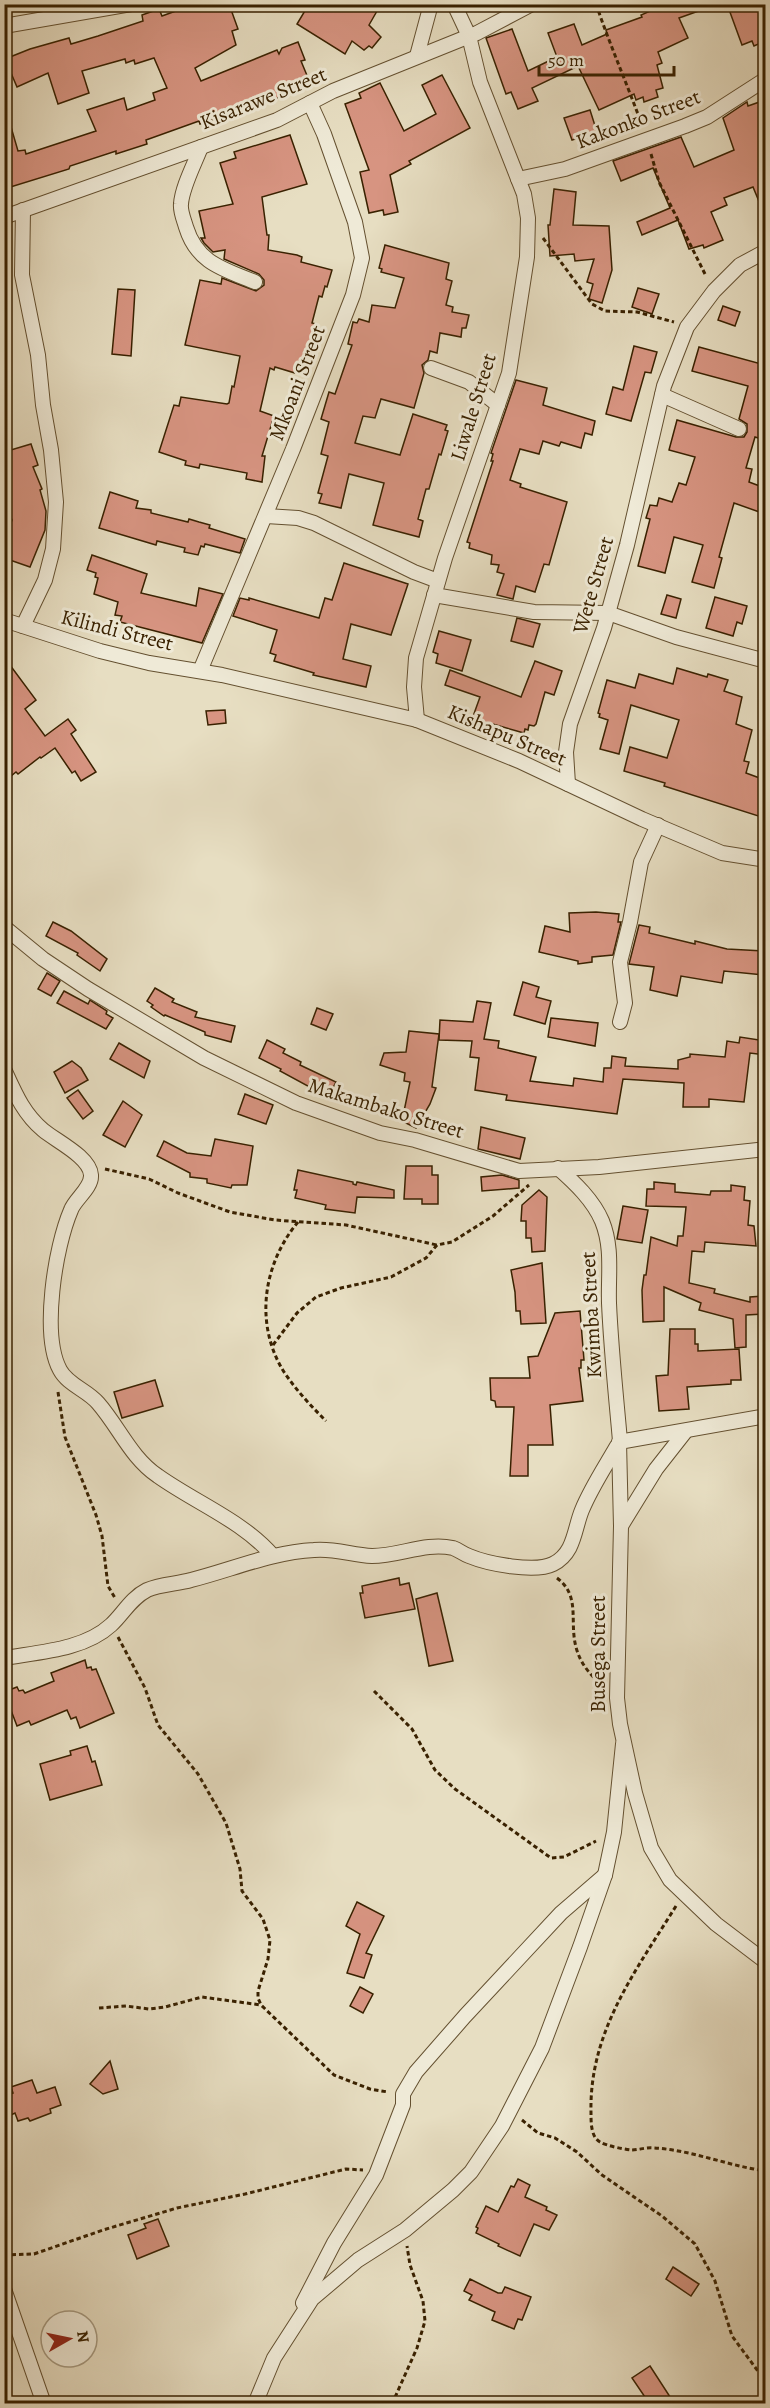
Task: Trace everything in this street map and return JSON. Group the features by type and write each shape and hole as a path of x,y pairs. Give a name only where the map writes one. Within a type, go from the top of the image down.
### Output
{"street":[{"path":"4,26 131,4"},
{"path":"417,56 431,4"},
{"name":"Liwale Street","path":"417,720 414,687 416,658 436,588 509,373 527,257 528,218 524,194 480,82 469,36 454,4"},
{"name":"Kisarawe Street","path":"4,217 277,120 417,56 469,36 532,4"},
{"name":"Kakonko Street","path":"518,179 565,169 707,117 765,79"},
{"name":"Mkoani Street","path":"200,671 266,516 347,313 362,258 355,222 324,134 310,104"},
{"path":"201,147 180,204 188,234 194,246 207,259 255,282"},
{"path":"23,210 22,275 38,356 56,502 53,549 45,580 23,626"},
{"name":"Wete Street","path":"568,784 566,752 570,724 608,613 630,534 662,396 687,327 714,291 740,266 765,251"},
{"path":"432,368 469,382 498,405"},
{"path":"662,396 739,429"},
{"path":"266,516 298,518 314,523 414,572 436,588 534,612 608,613 676,637 765,661"},
{"name":"Kilindi Street","path":"4,620 100,651 149,663 222,675"},
{"name":"Kishapu Street","path":"222,675 417,720 441,728 722,853 765,860"},
{"path":"620,1022 625,1003 620,962 641,862 658,825"},
{"name":"Makambako Street","path":"4,927 43,958 204,1058 296,1103 380,1133 415,1140 519,1171 599,1167 765,1149"},
{"path":"4,1069 26,1113 45,1132 88,1166 91,1181 72,1207 63,1234 50,1305 59,1367 66,1379 98,1402 140,1460 157,1476 254,1536 273,1556"},
{"name":"Kwimba Street","path":"558,1168 589,1199 602,1220 607,1237 610,1259 609,1306 619,1442"},
{"path":"4,1658 81,1643 112,1624 122,1611 145,1591 273,1556 313,1550 344,1551 374,1556 437,1546 455,1549 498,1564 540,1567 554,1564 570,1548 582,1510 619,1442 765,1416"},
{"path":"621,1526 656,1468 685,1432"},
{"name":"Busega Street","path":"619,1442 621,1526 617,1695 623,1744 634,1793 651,1848 670,1880 716,1924 765,1962"},
{"path":"274,2358 312,2299 358,2260 405,2230 471,2172 518,2098 559,2005 605,1875 614,1832 623,1744"},
{"path":"255,2403 274,2358 334,2243 376,2175 403,2106 403,2094 416,2072 487,1990 512,1967 561,1912 605,1875"},
{"path":"4,2289 44,2403"}],"path":[{"path":"596,4 647,139 659,182 714,291"},
{"path":"528,218 592,304 605,311 637,312 687,327"},
{"path":"88,1166 149,1179 178,1193 230,1212 275,1220 346,1225 437,1245 452,1242 493,1216 542,1171"},
{"path":"298,1222 289,1233 273,1262 266,1302 267,1328 284,1371 301,1395 326,1421"},
{"path":"273,1345 297,1313 316,1297 341,1288 392,1277 426,1258 437,1245"},
{"path":"59,1367 56,1382 65,1437 96,1515 102,1536 108,1586 122,1611"},
{"path":"540,1567 569,1590 573,1608 573,1635 583,1664 592,1677 617,1695"},
{"path":"112,1624 145,1688 158,1725 198,1774 226,1823 240,1869 242,1891 248,1902 263,1919 270,1940 268,1959 258,1991 261,2005 334,2075 370,2089 403,2094"},
{"path":"374,1691 412,1730 435,1770 463,1795 551,1858 564,1857 614,1832"},
{"path":"683,1893 624,1989 607,2022 594,2065 590,2101 593,2132 601,2143 630,2150 652,2148 676,2151 765,2171"},
{"path":"99,2008 126,2006 157,2008 202,1997 261,2005"},
{"path":"518,2098 522,2121 530,2128 555,2138 577,2152 603,2175 662,2216 695,2244 715,2281 732,2336 765,2382"},
{"path":"4,2255 34,2254 177,2208 346,2169 364,2170 376,2175"},
{"path":"392,2403 417,2348 425,2321 420,2289 410,2265 405,2230"}],"building":[{"path":"195,4 229,4 238,29 232,31 236,45 195,68 201,81 277,50 279,54 282,48 298,42 305,60 301,61 311,85 285,96 254,104 200,124 199,121 146,140 147,144 116,154 116,151 70,166 69,169 4,189 4,121 9,120 18,151 25,150 26,154 96,131 87,110 124,98 127,110 155,100 153,93 167,88 154,58 135,64 134,60 126,63 125,59 82,71 89,93 58,104 48,73 17,87 5,59 69,38 71,44 98,36 143,21 142,15 159,9 162,16"},
{"path":"309,4 381,4 369,25 381,37 372,48 369,46 364,50 352,41 345,54 297,24"},
{"path":"666,4 710,4 710,7 679,18 688,38 658,52 662,63 657,65 663,88 656,90 658,97 644,102 643,97 636,100 634,94 599,110 578,66 532,88 538,101 518,109 511,92 506,94 486,38 512,29 528,71 557,57 548,33 574,24 582,45 607,34 606,30 642,17 641,15"},
{"path":"727,4 759,4 765,21 765,41 754,46 752,41 742,45"},
{"path":"442,75 470,128 409,161 411,164 390,175 398,212 384,215 383,210 369,213 360,172 369,170 345,104 361,98 359,93 380,83 404,131 436,114 422,85"},
{"path":"765,100 765,216 753,187 724,198 727,205 711,212 723,240 704,248 703,245 689,249 678,220 642,235 637,222 670,208 653,168 621,181 613,161 681,137 694,167 734,150 723,118 747,102 748,106"},
{"path":"590,110 597,132 572,140 564,118"},
{"path":"290,135 307,184 262,197 267,235 269,235 268,250 297,255 302,257 301,262 332,270 322,297 319,296 312,323 316,324 301,368 298,367 295,373 275,367 274,370 270,368 260,411 274,416 262,456 265,456 262,482 246,479 247,473 200,464 199,468 185,465 186,461 159,452 174,405 179,406 181,397 227,404 232,386 234,387 240,356 185,345 200,280 221,284 222,278 256,291 264,285 264,280 259,274 224,259 225,250 213,252 204,243 201,238 205,238 199,211 233,204 220,163 236,158 234,152"},
{"path":"554,189 576,192 573,225 609,226 612,270 602,303 589,299 593,284 587,282 594,259 575,261 574,254 550,256 548,225 550,225"},
{"path":"385,245 449,263 446,279 452,281 446,305 453,307 452,312 469,315 466,328 462,328 461,337 440,333 437,353 430,351 428,360 422,365 424,373 414,408 381,399 375,418 363,416 355,443 400,455 413,414 447,425 445,430 448,431 441,455 439,454 429,489 426,489 418,519 423,521 419,537 373,525 384,483 349,474 341,508 319,503 322,494 318,493 328,456 321,454 329,422 321,419 329,392 335,394 352,345 348,344 353,322 357,323 359,319 369,322 372,305 395,308 404,278 381,272 382,269 379,268"},
{"path":"638,288 659,294 652,314 632,307"},
{"path":"118,289 135,290 131,356 112,354"},
{"path":"723,306 740,312 735,326 718,320"},
{"path":"634,346 657,352 651,373 645,372 631,421 606,414 613,387 623,390"},
{"path":"699,347 765,365 765,440 755,437 746,468 752,469 749,482 765,488 765,514 734,503 719,557 722,558 714,588 692,582 703,545 674,537 665,573 638,566 650,519 646,518 650,505 657,506 659,498 672,502 679,483 686,485 695,457 669,450 677,420 736,437 744,437 747,432 747,424 739,419 748,386 692,371"},
{"path":"516,380 547,388 543,405 595,421 592,435 585,433 581,448 561,442 559,446 543,441 539,454 520,449 510,480 521,484 520,487 567,502 549,565 544,564 535,592 516,586 513,599 497,595 504,574 497,572 499,565 491,564 492,555 469,548 470,543 467,542 493,461 491,461 493,454 491,453"},
{"path":"31,444 38,465 33,467 42,489 40,490 46,511 45,530 30,567 4,558 4,542 12,520 4,501 4,452"},
{"path":"110,492 138,501 136,508 151,510 151,513 188,522 189,519 245,539 240,553 205,544 204,547 201,546 198,555 184,552 185,548 157,541 156,545 99,528"},
{"path":"92,555 147,574 141,593 196,606 199,588 223,594 202,643 120,622 122,616 115,615 118,602 94,594 98,578 95,577 96,573 87,570"},
{"path":"344,563 408,584 391,635 351,624 343,659 371,666 366,687 313,675 314,673 274,661 276,655 270,653 277,630 233,616 240,598 249,600 249,598 319,618 325,598 332,600"},
{"path":"667,595 681,599 676,618 661,614"},
{"path":"715,597 747,606 742,624 737,622 733,636 706,628"},
{"path":"517,618 540,624 533,647 511,641"},
{"path":"439,631 471,640 462,671 436,663 438,654 433,652"},
{"path":"4,657 36,700 25,709 45,736 68,719 76,730 71,734 96,772 81,781 75,771 72,773 55,748 5,781"},
{"path":"535,661 562,671 554,695 545,692 536,724 529,725 528,730 525,729 524,733 489,723 487,728 471,722 480,697 445,685 450,670 521,697"},
{"path":"677,668 707,677 708,674 728,680 724,691 742,697 736,724 752,730 744,761 749,762 746,773 765,780 765,818 624,771 630,747 667,758 679,720 631,705 619,754 600,749 608,720 599,717 598,713 607,680 635,688 639,674 673,684"},
{"path":"225,710 226,723 208,725 206,711"},
{"path":"569,913 619,914 618,922 621,922 613,955 592,957 592,962 578,964 578,961 539,952 545,926 570,932"},
{"path":"53,922 71,931 107,959 100,971 77,955 78,953 46,936"},
{"path":"639,925 650,927 649,933 695,944 695,941 727,949 765,951 765,975 724,971 722,983 681,976 677,996 650,990 654,967 629,964"},
{"path":"47,973 60,981 51,996 38,989"},
{"path":"523,982 539,987 536,997 551,1001 545,1024 514,1015"},
{"path":"155,988 174,999 172,1002 197,1012 195,1017 235,1026 231,1042 205,1035 205,1032 164,1016 151,1007 153,1005 147,1001"},
{"path":"64,991 88,1004 90,1000 107,1011 106,1014 113,1018 106,1029 57,1003"},
{"path":"477,1001 491,1003 484,1039 499,1041 498,1048 536,1057 530,1081 573,1086 574,1078 603,1082 604,1068 611,1068 612,1056 626,1058 625,1066 678,1069 678,1060 690,1057 690,1054 725,1057 727,1041 739,1043 740,1037 765,1041 765,1055 750,1053 744,1102 709,1099 709,1107 683,1107 684,1083 623,1079 617,1114 506,1100 507,1095 475,1090 479,1058 470,1057 472,1041 439,1040 440,1020 473,1022"},
{"path":"317,1008 333,1014 326,1030 311,1024"},
{"path":"551,1018 598,1023 595,1046 548,1037"},
{"path":"409,1031 439,1034 432,1087 436,1088 416,1128 402,1121 410,1082 404,1081 405,1073 380,1065 384,1053 406,1052"},
{"path":"267,1040 285,1049 283,1053 301,1062 300,1065 336,1082 328,1097 259,1058"},
{"path":"119,1043 150,1061 144,1078 110,1059"},
{"path":"72,1061 81,1068 88,1080 65,1093 54,1072"},
{"path":"78,1090 93,1111 83,1119 67,1098"},
{"path":"245,1094 273,1105 266,1124 238,1114"},
{"path":"123,1101 142,1115 125,1147 103,1135"},
{"path":"481,1127 525,1138 520,1159 478,1149"},
{"path":"215,1139 253,1146 247,1185 232,1185 231,1188 207,1183 207,1179 190,1177 190,1173 157,1156 164,1141 187,1153 211,1156"},
{"path":"406,1166 432,1166 432,1175 438,1175 438,1204 422,1204 422,1199 404,1199"},
{"path":"298,1170 353,1182 356,1185 357,1182 394,1190 394,1198 357,1197 355,1213 325,1209 326,1205 295,1198 297,1190 294,1190"},
{"path":"502,1175 519,1180 519,1188 482,1191 481,1177"},
{"path":"654,1182 675,1184 675,1192 710,1195 711,1191 731,1191 731,1185 745,1187 744,1200 750,1201 748,1225 754,1226 756,1246 705,1242 704,1252 692,1251 689,1283 715,1289 714,1293 750,1302 750,1297 764,1296 765,1314 746,1315 746,1347 735,1348 733,1319 699,1310 701,1303 664,1287 664,1321 643,1322 642,1290 651,1237 677,1246 678,1236 683,1236 686,1207 646,1206 647,1189 654,1189"},
{"path":"539,1190 547,1197 545,1251 532,1252 531,1238 526,1238 526,1221 521,1221 522,1205"},
{"path":"623,1206 648,1210 642,1243 617,1239"},
{"path":"542,1263 546,1323 521,1324 520,1311 516,1311 511,1270"},
{"path":"580,1311 584,1360 581,1360 581,1368 579,1368 583,1401 550,1405 553,1445 528,1445 528,1476 510,1476 514,1407 496,1407 495,1401 491,1400 490,1378 530,1378 528,1357 538,1356 555,1313"},
{"path":"670,1329 695,1329 695,1344 698,1344 698,1351 739,1349 741,1380 731,1380 731,1384 687,1387 689,1409 659,1411 656,1376 668,1375"},
{"path":"155,1380 163,1406 122,1418 114,1392"},
{"path":"399,1578 400,1585 409,1583 415,1609 365,1618 360,1593 363,1593 362,1586"},
{"path":"437,1593 453,1661 429,1666 416,1599"},
{"path":"85,1660 87,1668 96,1669 114,1713 80,1728 76,1717 71,1719 67,1710 31,1725 29,1721 17,1726 4,1692 17,1687 19,1691 23,1690 25,1693 54,1681 51,1673"},
{"path":"87,1746 92,1762 95,1761 102,1785 50,1800 40,1764 71,1755 70,1751"},
{"path":"357,1902 384,1916 366,1953 372,1955 364,1978 347,1973 360,1934 346,1926"},
{"path":"360,1987 373,1994 363,2013 350,2006"},
{"path":"110,2061 118,2089 103,2094 90,2084"},
{"path":"32,2080 37,2093 55,2087 61,2105 50,2109 51,2113 30,2121 28,2118 18,2121 15,2113 11,2115 5,2096 13,2093 11,2087"},
{"path":"518,2179 530,2185 525,2197 547,2207 546,2210 557,2215 549,2230 534,2224 520,2256 476,2233 478,2228 476,2227 486,2206 498,2212 511,2186 514,2187"},
{"path":"158,2219 169,2246 137,2259 128,2235 146,2228 144,2224"},
{"path":"673,2267 699,2284 691,2296 666,2279"},
{"path":"470,2279 498,2293 502,2293 505,2287 531,2297 522,2320 518,2319 514,2329 492,2320 495,2312 469,2300 472,2295 464,2291"},
{"path":"650,2366 674,2403 649,2403 632,2378"}]}
